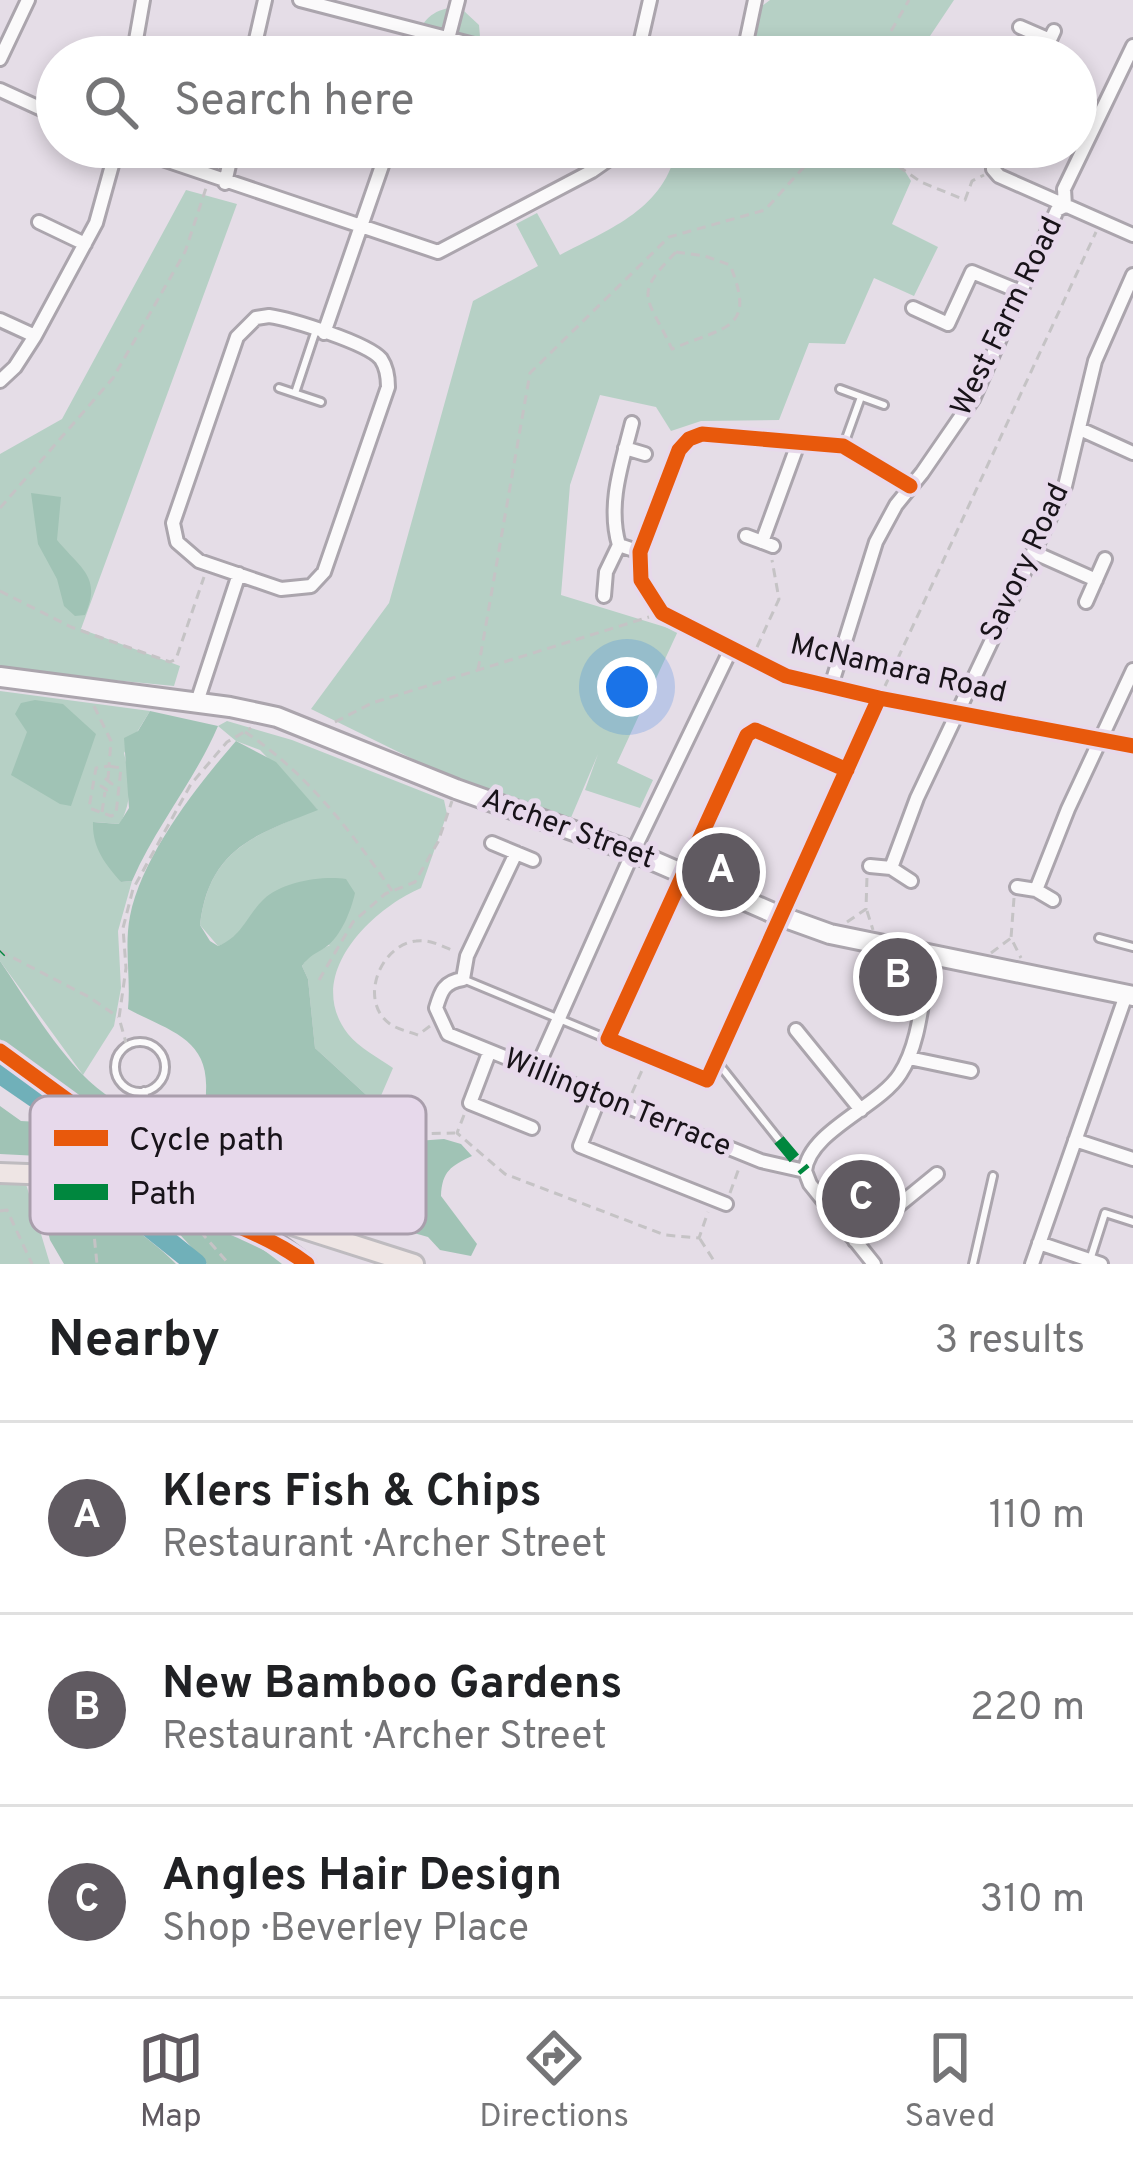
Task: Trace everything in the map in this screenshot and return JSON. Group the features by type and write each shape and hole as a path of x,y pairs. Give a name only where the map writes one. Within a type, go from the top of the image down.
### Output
{"main road":[{"name":"Archer Street","path":"0,677 277,717 456,789 633,852 830,934 1129,996"},
{"path":"0,1173 30,1174"},
{"path":"314,1234 414,1264"}],"street":[{"path":"0,59 28,0"},
{"path":"137,36 143,0"},
{"path":"257,36 265,0"},
{"path":"300,0 434,36"},
{"path":"449,36 458,0"},
{"path":"642,36 650,0"},
{"path":"747,36 755,0"},
{"path":"1020,27 1052,36"},
{"name":"West Farm Road","path":"1097,114 1133,46"},
{"path":"0,90 36,106"},
{"path":"0,381 35,336 85,244 105,201 112,168"},
{"path":"182,168 438,253 596,168"},
{"path":"225,182 228,168"},
{"path":"320,332 381,168"},
{"name":"West Farm Road","path":"831,686 876,542 973,400 1018,291 1057,210 1065,206 1064,189 1072,168"},
{"path":"993,170 1133,235"},
{"path":"39,222 85,244"},
{"path":"913,308 948,324 972,272 1018,291"},
{"name":"Savory Road","path":"891,868 916,798 1065,485 1095,361 1133,275"},
{"path":"269,316 374,352 388,373 388,387 324,572 311,586 294,591 209,564 182,549 173,523 237,337 256,318 269,316"},
{"path":"0,320 35,336"},
{"path":"604,596 606,572 619,545 614,494 632,423"},
{"path":"1080,429 1133,453"},
{"path":"662,613 640,580 640,552 680,450 689,439 702,434 843,446 910,486"},
{"path":"746,536 767,544 799,441"},
{"path":"626,448 645,454"},
{"path":"619,545 640,552"},
{"path":"1033,553 1096,580"},
{"path":"1086,602 1105,559"},
{"path":"197,702 239,574"},
{"name":"McNamara Road","path":"662,613 786,676 1133,746"},
{"path":"536,1072 633,852 731,650"},
{"path":"1036,890 1133,670"},
{"path":"847,770 755,730 747,735 608,1039 707,1080 880,698"},
{"path":"492,843 533,860"},
{"path":"439,1020 436,1008 442,989 450,981 463,979 467,956 516,854"},
{"path":"869,870 891,868 911,881"},
{"path":"1017,887 1036,890 1053,900"},
{"path":"874,1264 805,1171 813,1148 889,1088 909,1058 930,956"},
{"path":"1032,1264 1129,996"},
{"name":"Willington Terrace","path":"439,1020 448,1034 488,1053 743,1155 805,1171"},
{"path":"796,1030 861,1110"},
{"path":"488,1053 470,1102 532,1128"},
{"path":"909,1058 970,1071"},
{"path":"599,1098 580,1146 719,1201"},
{"path":"1075,1140 1133,1159"},
{"path":"855,1241 937,1174"},
{"path":"268,1234 307,1264"},
{"path":"1040,1243 1095,1262"}],"lane":[{"path":"295,393 320,332"},
{"path":"279,388 320,402"},
{"path":"840,389 884,405"},
{"path":"843,446 861,397"},
{"path":"1099,938 1133,947"},
{"path":"463,979 608,1039"},
{"path":"149,1044 163,1057 164,1076 144,1091 128,1088 117,1076 117,1059 127,1046 149,1044"},
{"path":"716,1060 779,1140"},
{"path":"144,1091 145,1096"},
{"path":"973,1264 993,1176"},
{"path":"1095,1262 1105,1213 1133,1222"}],"path":[{"path":"888,36 908,0"},
{"path":"419,36 420,32"},
{"path":"478,670 530,373 670,237 765,210 803,168"},
{"path":"902,168 964,200 972,182 993,170"},
{"path":"0,508 112,378 185,252 208,178"},
{"path":"880,698 1102,220"},
{"path":"670,237 676,252"},
{"path":"676,252 730,265 743,296 736,321 672,349 646,293 649,280 676,252"},
{"path":"752,659 779,599 767,544"},
{"path":"0,591 71,627 170,662 176,658 209,564"},
{"path":"317,731 372,703 662,613"},
{"path":"86,688 111,741 108,778 121,787"},
{"path":"127,1046 119,1018 126,968 123,928 133,890 191,784 212,756 243,731 277,717"},
{"path":"243,731 281,755 323,800 392,891"},
{"path":"109,766 123,772 121,787 116,814 102,814 89,808 96,768 109,766"},
{"path":"101,784 108,778"},
{"path":"93,782 106,790"},
{"path":"102,814 106,790 112,785"},
{"path":"319,980 353,922 392,891 416,882 438,842 456,789"},
{"path":"830,934 866,909 869,870"},
{"path":"439,1020 418,1035 389,1024 374,992 382,964 414,940 467,956"},
{"path":"0,951 119,1018"},
{"path":"626,1108 648,1056"},
{"path":"457,1132 470,1102"},
{"path":"426,1133 457,1132 505,1174 665,1235 699,1238"},
{"path":"699,1238 743,1155"},
{"path":"0,1211 7,1210 32,1264"},
{"path":"94,1234 97,1264"},
{"path":"203,1234 229,1264"},
{"path":"348,1246 352,1234"},
{"path":"699,1238 716,1264"}],"green space":[{"path":"770,0 954,0 930,36 756,36 762,6"},
{"path":"449,8 464,11 479,25 480,36 420,36 423,24"},
{"path":"671,168 903,168 911,181 892,224 938,247 914,296 874,278 845,344 809,343 779,420 701,421 671,431 656,407 600,395 570,485 561,595 678,631 617,763 653,780 640,808 585,790 598,754 570,820 427,766 311,709 389,603 473,301 538,266 516,224 537,213 560,255 633,214 661,186"},
{"path":"186,190 237,204 81,629 180,666 174,686 0,669 0,454 62,419"},
{"path":"31,493 61,497 57,540 90,582 85,615 75,616 64,606 57,579 38,544"},
{"path":"0,691 150,711 124,753 129,789 120,824 94,822 121,882 132,881 118,931 121,988 114,1026 83,1075 0,961"},
{"path":"21,703 63,704 96,734 71,806 11,775 27,732 15,714"},
{"path":"150,711 218,726 132,881 121,882 101,855 93,822 119,824 129,808 124,738 138,731"},
{"path":"227,721 292,740 444,800 447,814 421,888 364,929 348,948 333,990 336,1012 348,1034 393,1068 381,1096 367,1096 315,1048 308,979 302,966 310,955 330,945 245,925 232,941 218,946 200,925 205,899 224,862 255,838 317,809 260,750 236,741 218,726"},
{"path":"236,741 276,762 318,810 238,848 213,878 200,925 218,946 281,888 314,879 346,879 355,893 348,915 336,936 302,966 308,979 315,1048 367,1096 205,1096 205,1073 193,1048 184,1038 128,1009 128,927 136,893 158,846"},
{"path":"0,961 73,1064 108,1096 74,1096 0,1039"},
{"path":"0,1039 74,1096 39,1096 0,1069"},
{"path":"0,1106 21,1121 30,1122 30,1156 0,1154"},
{"path":"426,1140 461,1144 472,1156 449,1170 441,1196 477,1244 471,1256 440,1250 428,1237 418,1234 426,1234"},
{"path":"0,1184 26,1184 30,1234 41,1234 50,1264 0,1264"},
{"path":"49,1234 142,1234 176,1264 64,1264"},
{"path":"179,1234 237,1234 282,1264 207,1264"}],"waterway":[{"path":"0,1073 33,1096"},
{"path":"158,1234 196,1264"}],"marked path":[{"path":"779,1140 805,1171"}],"cycle path":[{"path":"910,486 843,446 702,434 679,450 640,552 641,580 662,613 786,676 1133,746"},
{"path":"847,770 755,730 747,735 608,1039 707,1080 879,698"},
{"path":"0,1051 62,1096"},
{"path":"255,1234 307,1264"}],"place":[{"name":"Klers Fish & Chips","path":"721,872"},
{"name":"New Bamboo Gardens","path":"898,977"},
{"name":"Angles Hair Design","path":"861,1199"}]}
